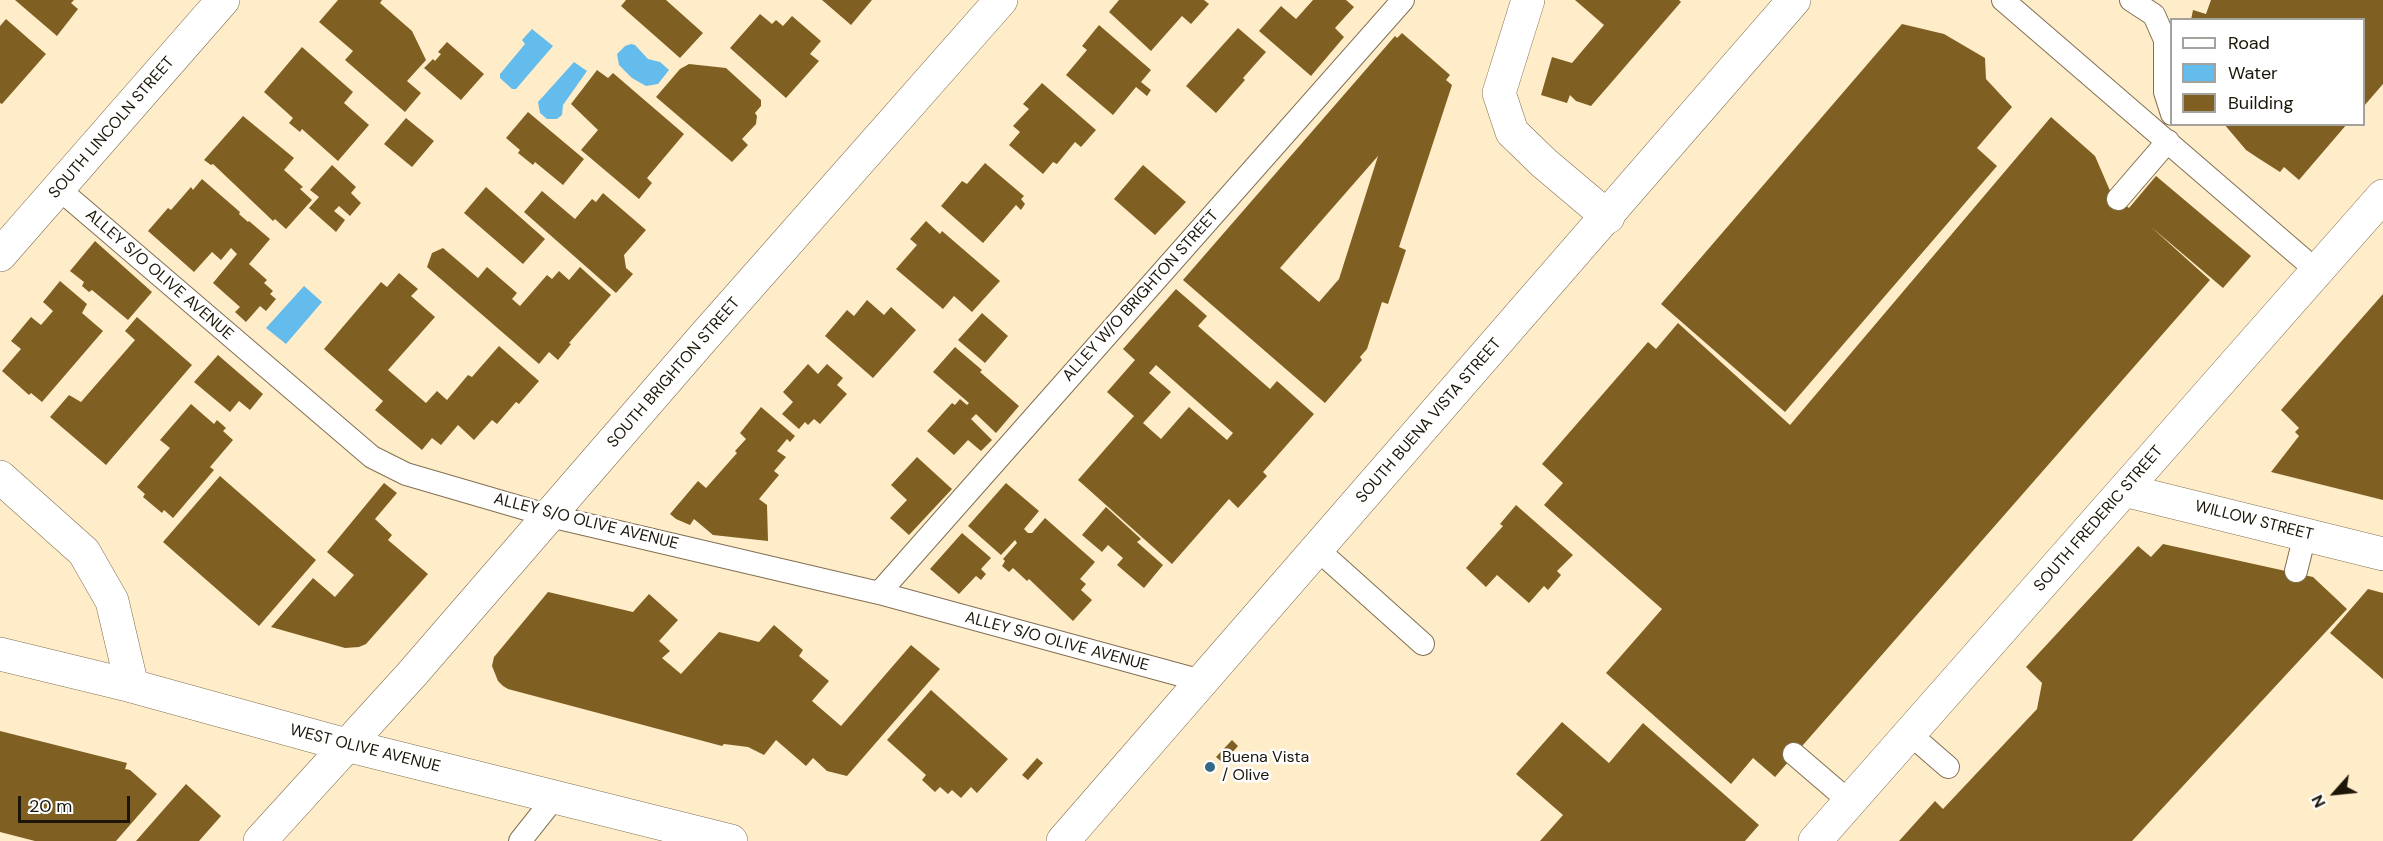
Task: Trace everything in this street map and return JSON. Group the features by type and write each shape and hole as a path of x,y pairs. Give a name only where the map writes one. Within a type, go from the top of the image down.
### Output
{"street":[{"name":"SOUTH LINCOLN STREET","path":"0,255 223,0"},
{"name":"SOUTH BRIGHTON STREET","path":"260,841 411,675 702,339 1001,0"},
{"path":"1528,0 1499,93 1512,132 1544,163 1608,217"},
{"name":"SOUTH BUENA VISTA STREET","path":"1063,841 1608,217 1794,0"},
{"name":"SOUTH FREDERIC STREET","path":"1815,841 2383,196"},
{"path":"0,477 84,552 112,601 132,687"},
{"name":"WILLOW STREET","path":"2124,490 2383,554"},
{"name":"WEST OLIVE AVENUE","path":"0,654 346,745 730,841"}],"lane":[{"name":"ALLEY W/O BRIGHTON STREET","path":"879,593 1403,0"},
{"path":"2003,0 2176,141 2317,271"},
{"path":"2131,0 2154,15 2165,40 2165,92 2170,108"},
{"path":"2118,199 2176,141"},
{"name":"ALLEY S/O OLIVE AVENUE","path":"59,189 372,457 406,474 550,516 879,593 1202,681"},
{"path":"2296,571 2305,534"},
{"path":"1317,549 1424,644"},
{"path":"1910,734 1948,767"},
{"path":"1794,754 1850,802"},
{"path":"520,841 555,797"}],"water":[{"path":"532,29 553,46 516,89 512,89 500,78 500,74 525,44 522,40"},
{"path":"635,45 648,59 660,62 669,70 658,84 646,86 632,78 619,65 617,54 625,46"},
{"path":"574,62 587,71 563,105 562,115 557,119 547,119 540,113 538,102"},
{"path":"304,286 322,302 286,344 266,328"}],"building":[{"path":"15,0 74,0 71,3 78,9 57,36"},
{"path":"338,0 382,0 380,3 412,31 426,60 407,81 421,93 405,112 345,60 353,51 319,22"},
{"path":"626,0 666,0 703,33 680,58 621,6"},
{"path":"822,0 872,0 851,25"},
{"path":"1119,0 1204,0 1209,4 1191,24 1182,16 1151,51 1109,12"},
{"path":"1313,0 1346,0 1354,7 1335,28 1344,37 1311,76 1259,31 1281,6 1296,19"},
{"path":"1575,0 1679,0 1681,2 1591,106 1576,101 1570,95 1567,103 1541,95 1552,57 1572,63 1604,25"},
{"path":"2211,0 2383,0 2383,84 2365,105 2365,18 2191,18 2193,10 2206,14"},
{"path":"760,14 772,24 776,20 783,26 792,16 821,41 810,54 819,61 786,98 730,48"},
{"path":"6,19 46,54 2,104 0,103 0,26"},
{"path":"1902,24 1944,34 1985,58 1986,79 2012,107 1977,148 1997,166 1785,412 1661,304"},
{"path":"1099,25 1151,70 1141,82 1151,90 1147,96 1136,87 1113,115 1066,75 1087,50 1082,46"},
{"path":"1238,28 1266,52 1216,113 1186,86"},
{"path":"1402,33 1450,75 1446,80 1452,85 1399,247 1406,250 1388,304 1382,302 1367,349 1360,357 1362,360 1325,403 1183,280 1395,36 1397,38","holes":["1378,156 1339,279 1319,302 1280,268"]},
{"path":"447,42 484,74 461,100 424,68 433,59 435,61 441,54 438,52"},
{"path":"302,47 353,92 344,103 369,125 338,161 302,129 300,132 289,123 293,118 264,92"},
{"path":"689,64 726,68 761,100 761,106 755,113 756,124 742,139 748,145 732,162 656,97 680,69"},
{"path":"597,70 608,78 613,73 684,134 647,178 652,183 639,199 581,150 598,130 571,104"},
{"path":"1042,83 1096,130 1081,147 1075,142 1057,164 1053,162 1043,174 1009,145 1020,132 1013,126 1029,109 1023,104"},
{"path":"528,112 584,159 563,185 535,162 533,165 518,153 520,150 506,138"},
{"path":"243,116 294,158 284,170 303,187 300,189 312,200 286,229 275,219 273,221 213,164 204,160"},
{"path":"2051,117 2095,156 2111,193 2129,208 2156,176 2251,256 2223,288 2150,226 2210,280 1775,777 1753,758 1731,784 1606,673 1662,609 1544,505 1563,483 1542,464 1648,342 1656,349 1678,323 1790,425"},
{"path":"406,118 434,141 412,167 384,144"},
{"path":"2226,126 2345,126 2299,180 2284,167 2280,172 2246,150"},
{"path":"985,163 1024,196 1021,199 1025,204 1021,210 1016,205 983,243 941,206 962,181 967,184"},
{"path":"332,165 356,187 351,193 361,203 350,216 339,206 334,211 345,220 336,232 309,208 319,197 310,190"},
{"path":"1143,165 1186,202 1155,235 1114,199"},
{"path":"202,179 240,212 239,214 248,222 270,239 249,264 267,280 264,283 273,291 270,294 276,299 266,311 260,306 246,322 235,312 240,307 213,283 237,254 231,248 221,260 212,252 194,272 148,231 168,208 171,210 191,187 193,190"},
{"path":"486,187 545,239 523,264 464,213"},
{"path":"542,191 575,219 592,199 596,202 603,193 646,230 624,255 626,268 633,274 616,293 524,212"},
{"path":"926,221 940,234 942,231 1000,281 972,312 954,296 943,309 896,269 917,245 910,239"},
{"path":"95,241 152,292 128,320 92,290 89,292 82,286 84,282 70,271"},
{"path":"443,248 478,278 487,267 517,293 512,299 520,306 547,275 552,279 559,271 569,280 580,267 611,295 569,343 571,344 558,360 549,352 539,364 427,267 432,253"},
{"path":"399,273 418,289 411,296 435,317 388,370 426,403 437,391 447,400 468,375 472,377 499,346 539,381 497,424 492,420 474,440 458,425 441,445 432,438 422,450 375,410 383,401 324,349 381,282 387,287"},
{"path":"60,281 87,304 82,313 103,331 42,402 31,393 29,395 2,371 21,349 11,341 31,317 41,325 53,311 43,302"},
{"path":"1176,289 1207,316 1198,326 1270,389 1277,381 1314,414 1263,472 1267,476 1238,508 1229,499 1172,564 1078,480 1134,416 1107,392 1135,360 1123,349","holes":["1156,365 1233,433 1227,440 1189,407 1161,439 1143,423 1171,392 1149,373"]},
{"path":"2383,294 2383,500 2271,472 2299,436 2295,432 2299,428 2281,410"},
{"path":"867,300 884,315 891,307 916,330 873,378 825,336 847,310 854,316"},
{"path":"982,313 1008,336 985,363 958,340"},
{"path":"137,317 192,365 106,465 50,417 69,395 81,402 135,340 125,331"},
{"path":"955,347 1019,406 996,433 976,414 971,419 992,440 981,451 968,440 954,455 927,431 952,403 955,405 960,399 967,405 969,403 933,372"},
{"path":"218,355 263,394 250,410 239,401 230,412 194,382"},
{"path":"808,364 818,374 827,364 843,378 837,385 847,394 820,424 814,419 808,425 805,422 799,429 782,414 793,402 783,392"},
{"path":"191,404 214,424 217,420 226,428 223,431 233,440 210,467 214,470 173,518 164,510 162,513 143,497 145,494 137,487 170,448 160,440"},
{"path":"761,407 795,436 790,442 787,439 777,451 786,457 774,471 779,475 759,499 767,505 768,541 713,535 694,519 690,525 676,519 670,514 698,481 706,488 737,453 735,451 746,439 740,433"},
{"path":"917,457 952,489 909,535 890,518 907,500 891,485"},
{"path":"220,476 316,560 259,626 163,542"},
{"path":"384,483 397,493 375,519 392,535 388,540 428,574 366,644 359,647 345,648 271,627 313,578 335,597 354,575 327,552"},
{"path":"1006,483 1039,511 1024,529 1028,533 1032,533 1045,518 1095,562 1080,579 1086,584 1081,590 1092,600 1073,621 1029,579 1027,581 1013,568 1009,572 1002,566 1005,561 1003,559 1017,543 1015,540 1001,555 968,526"},
{"path":"1516,505 1573,555 1557,571 1561,575 1548,590 1544,586 1529,603 1497,575 1486,587 1466,568 1503,526 1500,524"},
{"path":"1106,507 1141,539 1137,542 1163,565 1144,588 1117,565 1123,558 1108,545 1102,552 1082,535"},
{"path":"962,533 991,558 981,569 986,574 981,580 976,576 959,594 930,569"},
{"path":"2163,544 2313,577 2347,609 2132,841 1899,841 1935,801 1943,809 2037,709 2042,683 2026,667 2138,546 2151,557"},
{"path":"2368,589 2383,593 2383,679 2330,633"},
{"path":"548,592 633,612 649,594 678,620 659,641 670,651 662,658 681,674 719,632 759,642 774,625 803,650 799,656 829,681 812,701 841,726 911,645 940,669 847,776 827,771 813,758 806,766 776,740 764,755 748,747 724,744 722,746 503,686 498,681 492,666 494,657"},
{"path":"931,690 1008,759 977,793 971,787 961,798 952,790 948,794 940,787 935,792 922,780 926,775 887,740"},
{"path":"1562,722 1609,763 1643,723 1759,825 1745,841 1540,841 1563,815 1516,774"},
{"path":"0,731 127,763 125,769 130,770 157,794 116,841 35,841 0,832"},
{"path":"1232,740 1238,746 1223,763 1216,757"},
{"path":"1037,758 1043,763 1028,780 1022,775"},
{"path":"186,784 221,816 199,841 136,841"}],"place":[{"name":"Buena Vista / Olive","path":"1210,767"}]}
